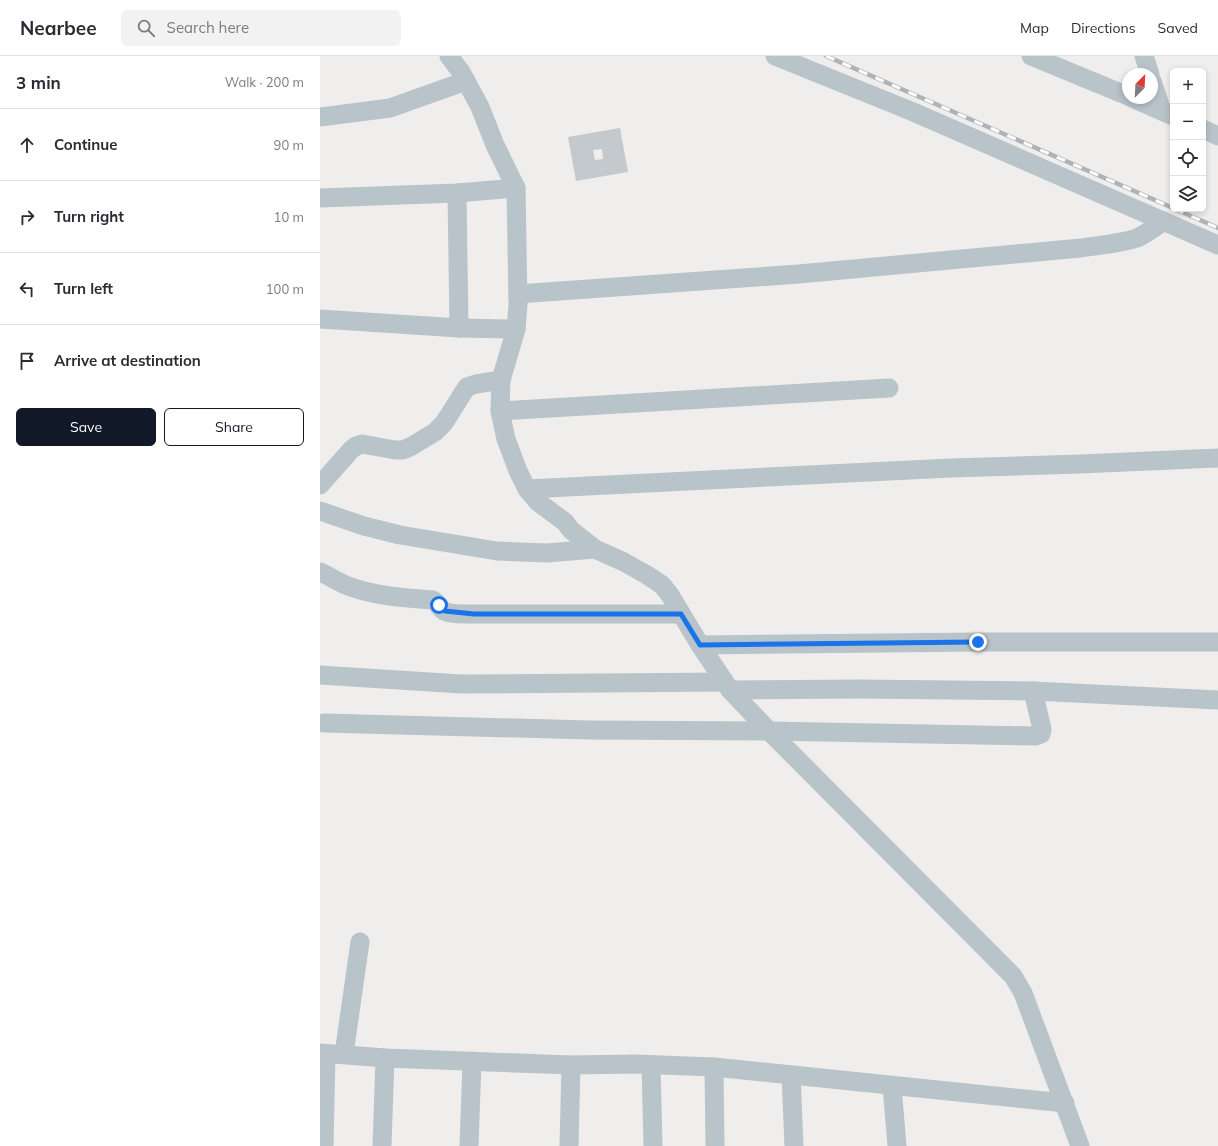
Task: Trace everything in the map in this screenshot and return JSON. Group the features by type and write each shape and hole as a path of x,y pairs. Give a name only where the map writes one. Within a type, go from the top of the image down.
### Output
{"street":[{"path":"448,56 461,72 480,107 495,145 516,188 518,294 516,329 501,380 500,410 506,439 518,471 527,489 538,502 565,522 571,530 595,549 624,562 648,575 662,585 728,686 769,731 1012,976 1023,993 1080,1146"},
{"path":"775,56 911,111 1218,245"},
{"path":"1031,56 1122,94"},
{"path":"1144,56 1148,68"},
{"path":"320,117 390,108 466,81"},
{"path":"1158,93 1168,113"},
{"path":"1146,104 1168,113"},
{"path":"1206,130 1218,136"},
{"path":"320,198 457,193 516,188"},
{"path":"457,193 459,328"},
{"path":"518,294 799,274 1081,248 1137,238 1164,221"},
{"path":"320,319 459,328 516,329"},
{"path":"320,485 356,446 362,444 403,450 412,446 440,428 462,392 468,387 476,384 501,380"},
{"path":"500,410 889,388"},
{"path":"527,489 951,468 1218,458"},
{"path":"320,511 364,526 400,535 497,551 547,554 595,549"},
{"path":"320,572 347,585 367,592 388,596 433,600 437,602 442,609 450,613 681,614"},
{"path":"700,645 978,642 1218,642"},
{"path":"320,675 461,684 728,686 1033,692 1218,700"},
{"path":"324,723 589,730 769,731 1036,736 1041,734 1042,729 1033,692"},
{"path":"324,1146 330,1054 360,942"},
{"path":"330,1054 385,1058 571,1065 714,1066 1064,1104"},
{"path":"382,1146 385,1058"},
{"path":"469,1146 472,1061"},
{"path":"570,1146 571,1065"},
{"path":"651,1065 653,1146"},
{"path":"714,1066 715,1146"},
{"path":"791,1075 794,1146"},
{"path":"892,1086 897,1146"}],"building":[{"path":"620,128 628,172 576,181 568,137","holes":["602,149 603,159 595,160 593,150"]}],"railway":[{"path":"826,56 1170,207"},
{"path":"1182,212 1218,228"}],"route":[{"path":"439,605 442,609 450,613 474,614 681,614 700,645 978,642"}]}
